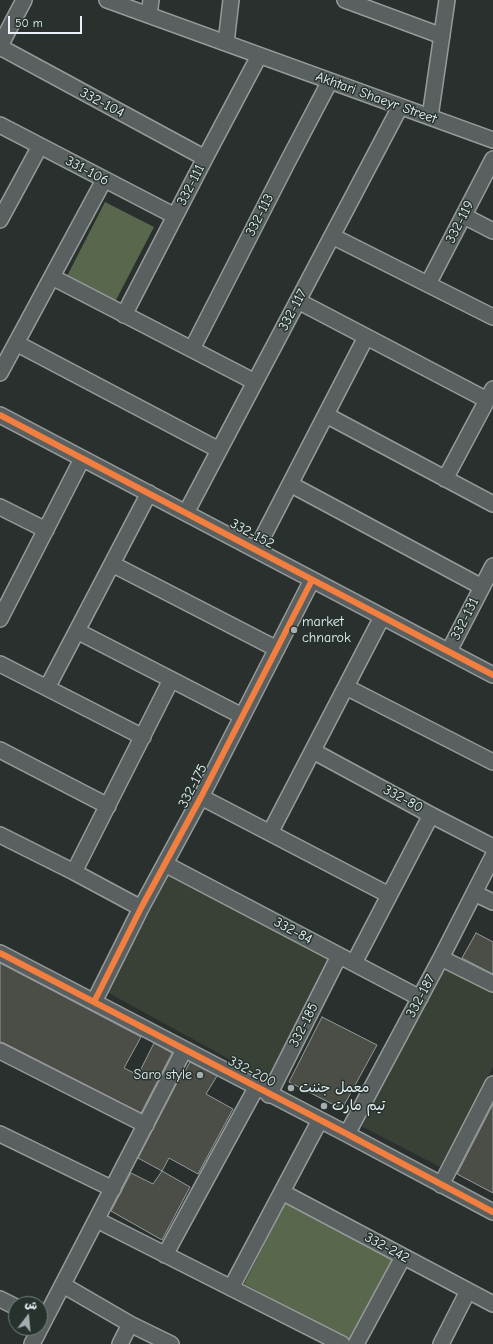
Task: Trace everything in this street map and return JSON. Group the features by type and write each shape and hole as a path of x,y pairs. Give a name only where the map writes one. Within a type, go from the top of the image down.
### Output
{"street":[{"path":"0,47 24,0"},
{"name":"Akhtari Shaeyr Street","path":"107,0 493,140"},
{"path":"149,15 151,0"},
{"path":"226,43 232,0"},
{"path":"344,0 442,36"},
{"path":"430,118 447,0"},
{"name":"332-104","path":"0,47 205,158"},
{"name":"332-111","path":"124,315 205,158 260,56"},
{"name":"332-113","path":"192,349 330,81"},
{"name":"332-117","path":"186,513 400,107"},
{"name":"331-106","path":"0,125 175,216"},
{"path":"0,220 40,146"},
{"name":"332-119","path":"428,284 493,159"},
{"path":"0,373 104,180"},
{"path":"464,216 493,231"},
{"path":"332,236 493,317"},
{"path":"52,277 255,382"},
{"path":"298,301 366,337 490,394 445,479"},
{"path":"256,550 366,337"},
{"path":"16,343 219,450"},
{"name":"332-152","path":"0,415 493,675"},
{"path":"326,415 493,504"},
{"path":"0,619 6,594 46,530 82,459"},
{"path":"290,484 482,587"},
{"path":"47,688 149,493"},
{"path":"0,507 46,530"},
{"path":"112,564 276,649"},
{"name":"332-131","path":"449,651 493,566"},
{"name":"332-175","path":"94,1002 141,908 201,797 312,580"},
{"path":"270,833 382,617"},
{"path":"77,631 242,716"},
{"path":"0,664 142,737"},
{"path":"74,872 171,680"},
{"path":"346,687 493,762"},
{"path":"0,750 108,806"},
{"name":"332-80","path":"313,751 493,847"},
{"path":"201,797 389,895"},
{"path":"354,963 431,815"},
{"path":"2,839 74,872 141,908"},
{"name":"332-187","path":"347,1134 420,998 493,856"},
{"name":"332-84","path":"165,864 420,998"},
{"path":"474,893 493,902"},
{"name":"332-200","path":"0,953 493,1212"},
{"name":"332-185","path":"269,1095 339,956"},
{"path":"441,958 493,984"},
{"path":"48,1311 97,1220 184,1050"},
{"path":"0,1051 146,1125"},
{"path":"441,1185 493,1084"},
{"path":"165,1255 256,1088"},
{"path":"231,1288 320,1120"},
{"path":"0,1134 113,1189"},
{"name":"332-242","path":"282,1192 493,1304"},
{"path":"97,1220 342,1344"},
{"path":"356,1344 403,1256"},
{"path":"63,1285 130,1324 171,1344"},
{"path":"441,1344 468,1291"},
{"path":"120,1344 130,1324"}],"shaded area":[{"path":"170,873 330,957 267,1080 107,992"},
{"path":"443,968 493,991 493,1067 440,1167 361,1126"}],"green space":[{"path":"105,202 154,227 115,302 66,278"},
{"path":"286,1202 393,1259 350,1340 244,1284"}],"building":[{"path":"476,933 493,942 493,974 462,958"},
{"path":"0,963 141,1037 124,1068 138,1075 154,1043 172,1053 141,1113 0,1042"},
{"path":"322,1017 377,1045 342,1109 289,1082"},
{"path":"190,1062 217,1076 206,1094 233,1109 198,1174 169,1158 162,1171 138,1158 179,1079 180,1080"},
{"path":"493,1104 493,1193 457,1174"},
{"path":"162,1171 190,1187 162,1240 111,1211 131,1173 153,1184"}],"cycle path":[{"path":"0,415 493,675"},
{"path":"94,1002 141,908 201,797 312,580"},
{"path":"0,953 493,1212"}],"place":[{"name":"market chnarok","path":"294,630"},
{"name":"Saro style","path":"200,1075"},
{"name":"معمل جننت","path":"291,1088"},
{"name":"تيم مارت","path":"324,1106"}]}
